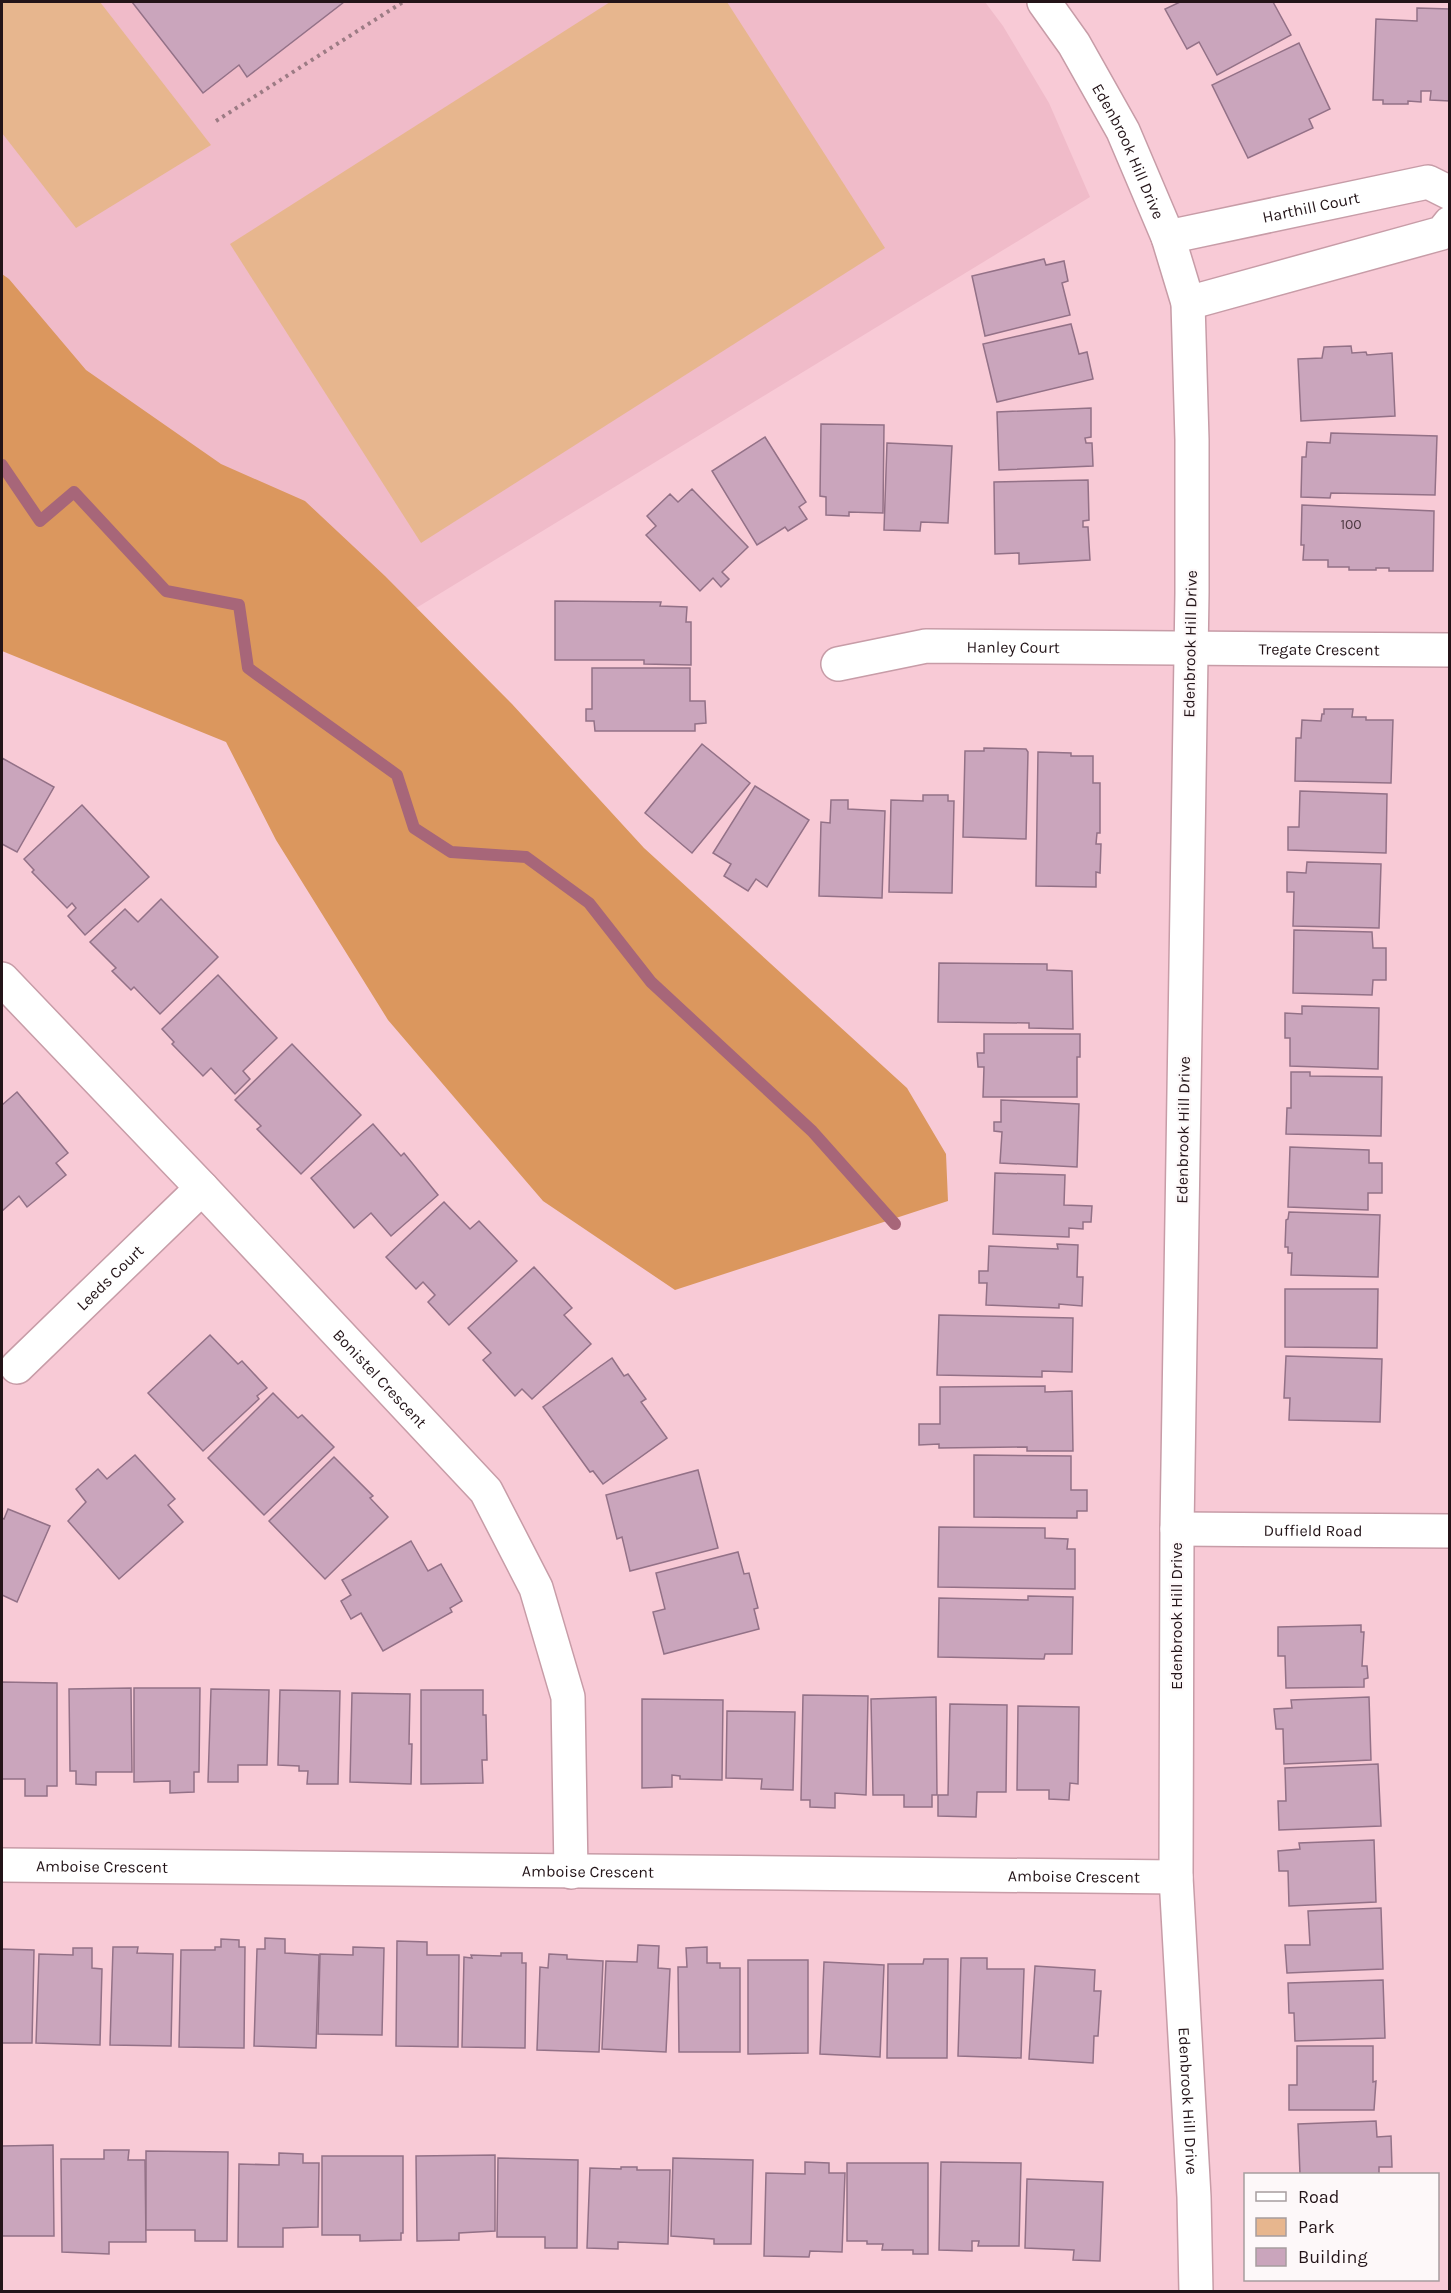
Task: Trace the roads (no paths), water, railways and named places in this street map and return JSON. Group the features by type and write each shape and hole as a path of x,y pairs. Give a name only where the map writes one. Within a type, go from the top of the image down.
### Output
{"street":[{"name":"Edenbrook Hill Drive","path":"1044,2 1074,44 1123,131 1168,237 1188,303 1192,440 1177,1530 1176,1877 1194,2198 1196,2292"},
{"name":"Harthill Court","path":"1168,237 1428,182 1449,193"},
{"path":"1188,303 1442,233 1449,223"},
{"name":"Hanley Court","path":"838,664 926,646 1190,649"},
{"name":"Tregate Crescent","path":"1190,649 1449,650"},
{"name":"Bonistel Crescent","path":"2,979 486,1491 536,1588 568,1697 572,1872"},
{"name":"Leeds Court","path":"17,1367 202,1188"},
{"name":"Duffield Road","path":"1177,1530 1449,1531"},
{"name":"Amboise Crescent","path":"2,1865 1176,1877"}],"waterway":[{"path":"2,465 40,521 74,492 166,591 239,605 248,668 397,775 414,828 451,852 526,857 589,903 651,982 812,1131 895,1224"}]}
